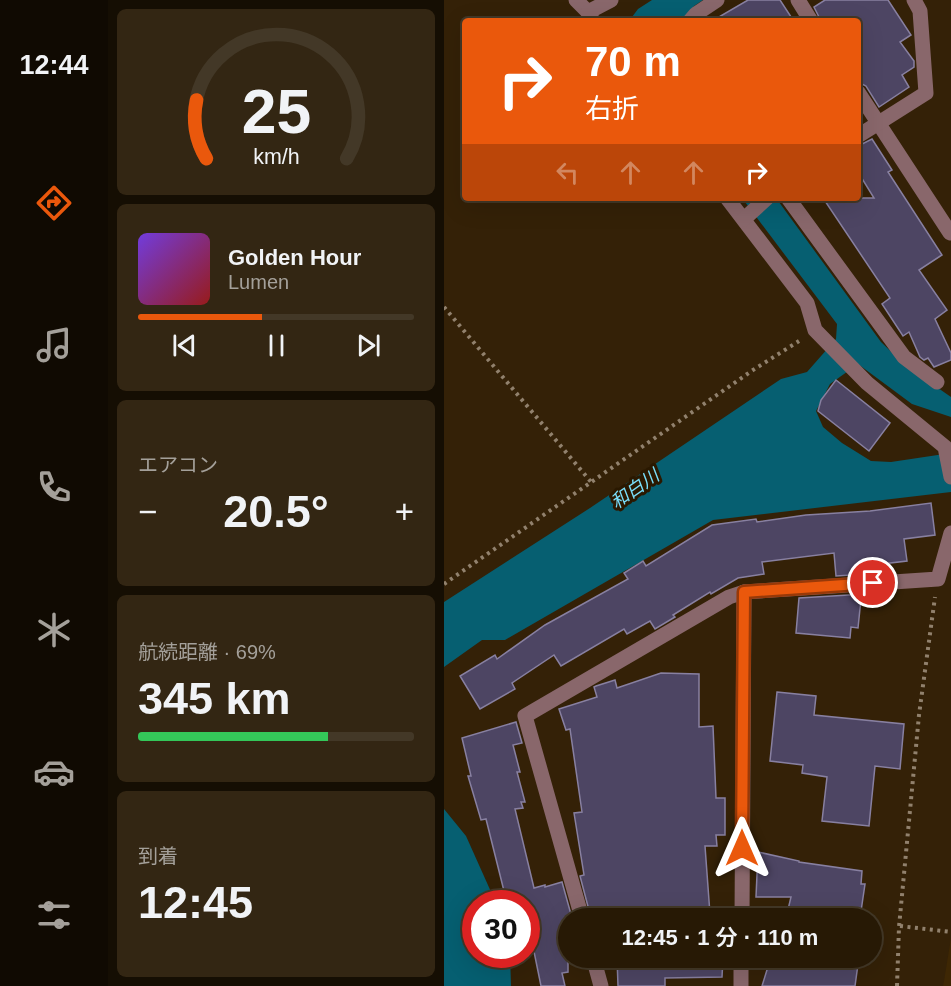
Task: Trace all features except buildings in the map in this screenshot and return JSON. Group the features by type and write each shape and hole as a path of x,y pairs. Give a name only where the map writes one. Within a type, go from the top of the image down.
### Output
{"street":[{"path":"576,0 591,17 610,0"},
{"path":"693,18 717,0"},
{"path":"798,0 810,18"},
{"path":"861,134 926,93 920,11 914,0"},
{"path":"861,97 950,233"},
{"path":"729,201 807,303 815,330 867,383 945,447 951,477"},
{"path":"744,219 764,201"},
{"path":"790,201 903,357 937,382"},
{"path":"579,908 525,716 729,597 744,592 938,579 951,533"},
{"path":"742,908 744,592"},
{"path":"596,968 601,986"},
{"path":"741,968 741,986"}],"path":[{"path":"444,307 591,482"},
{"path":"444,584 753,370 815,330"},
{"path":"897,986 900,926 919,715 938,579"},
{"path":"900,926 951,932"}],"shaded area":[{"path":"951,938 951,986 943,986 944,981"}],"water":[{"path":"652,0 703,0 694,6 685,18 631,18 638,9"},
{"name":"和白川","path":"744,201 778,201 881,342 905,365 951,397 951,417 912,404 858,364 830,384 816,411 823,427 842,443 871,461 891,462 951,453 951,492 713,520 505,640 482,640 444,667 444,602 590,508 781,379 807,372 836,339 837,324"},
{"path":"444,809 466,836 490,890 462,890 462,968 510,968 511,986 444,986"}],"route":[{"path":"742,848 744,592 873,583"}]}
